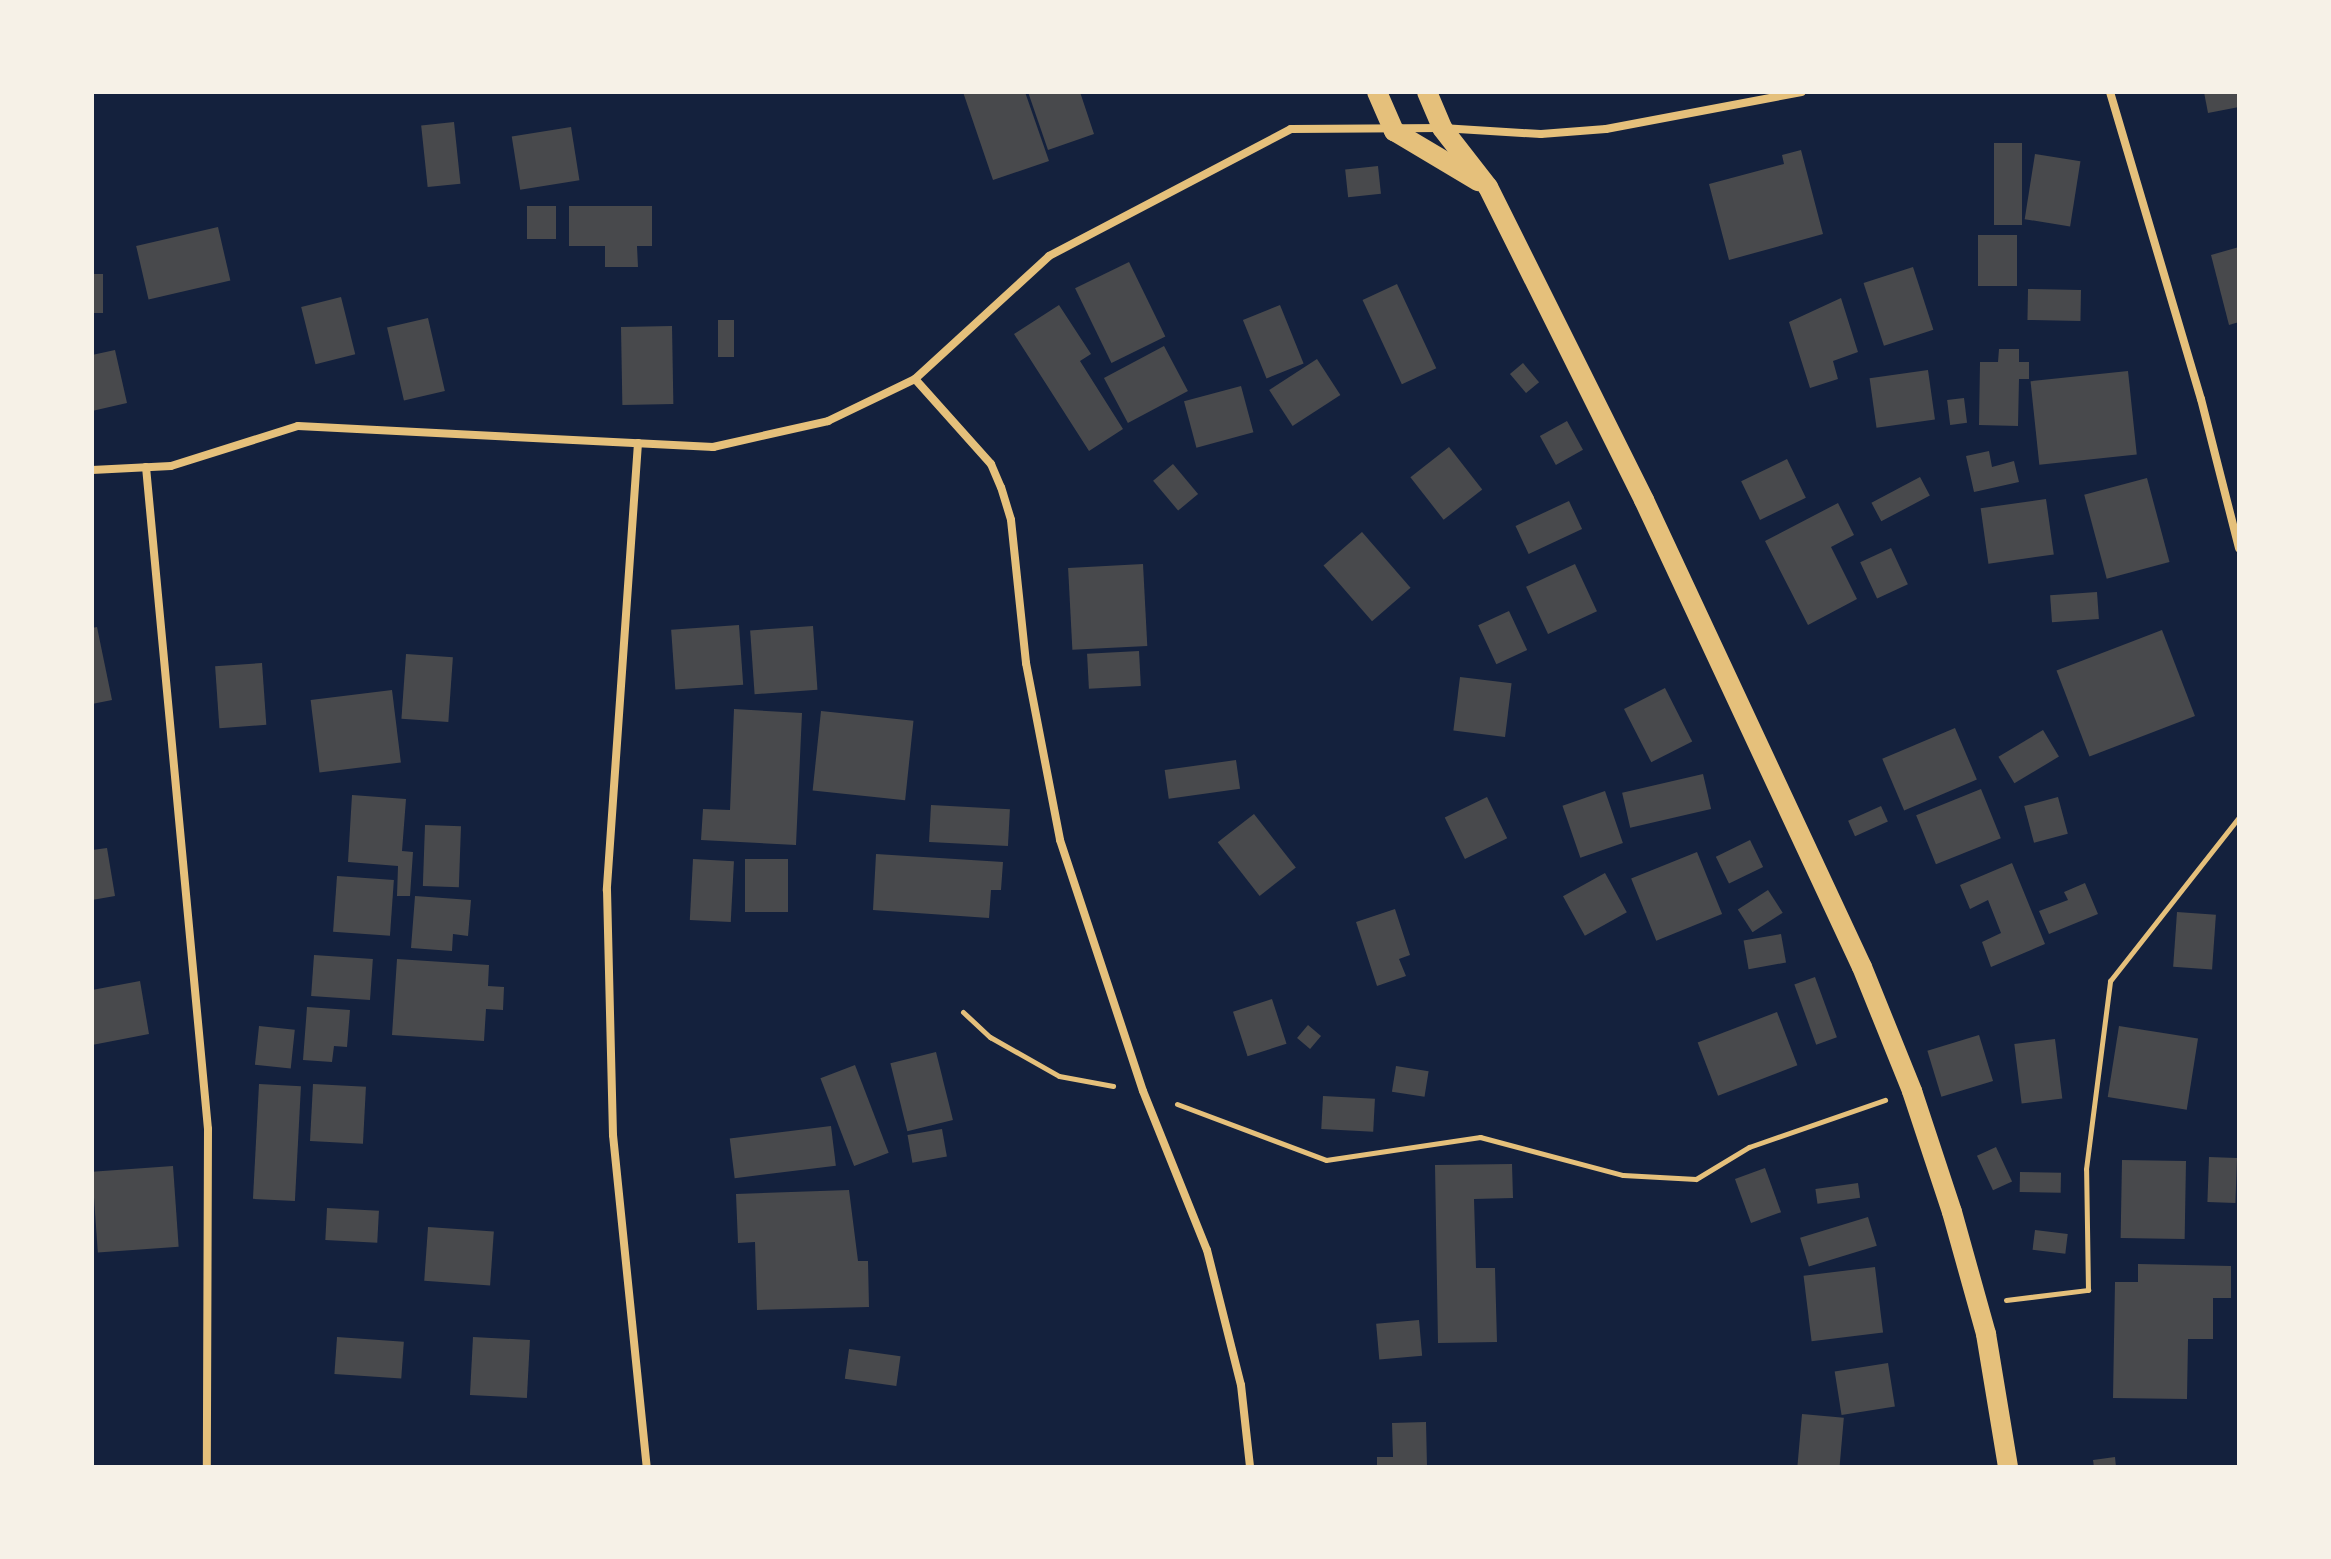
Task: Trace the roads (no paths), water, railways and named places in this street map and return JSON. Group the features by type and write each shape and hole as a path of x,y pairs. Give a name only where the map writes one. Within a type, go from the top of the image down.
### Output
{"main road":[{"path":"1377,92 1394,131 1488,187"},
{"path":"1427,92 1442,128 1488,187 1737,700 1862,967 1912,1091 1986,1334 2008,1467"}],"street":[{"path":"92,470 171,466 298,426 713,447 828,421 915,379 1049,256 1291,129 1394,131 1442,128 1541,134 1606,129 1802,92"},
{"path":"2110,92 2201,399 2239,548"},
{"path":"915,379 991,464 1001,487 1011,520 1031,693 1060,840 1143,1091 1207,1250 1241,1385 1250,1467"},
{"path":"638,443 607,890 613,1135 647,1467"},
{"path":"146,467 208,1129 207,1467"}]}
